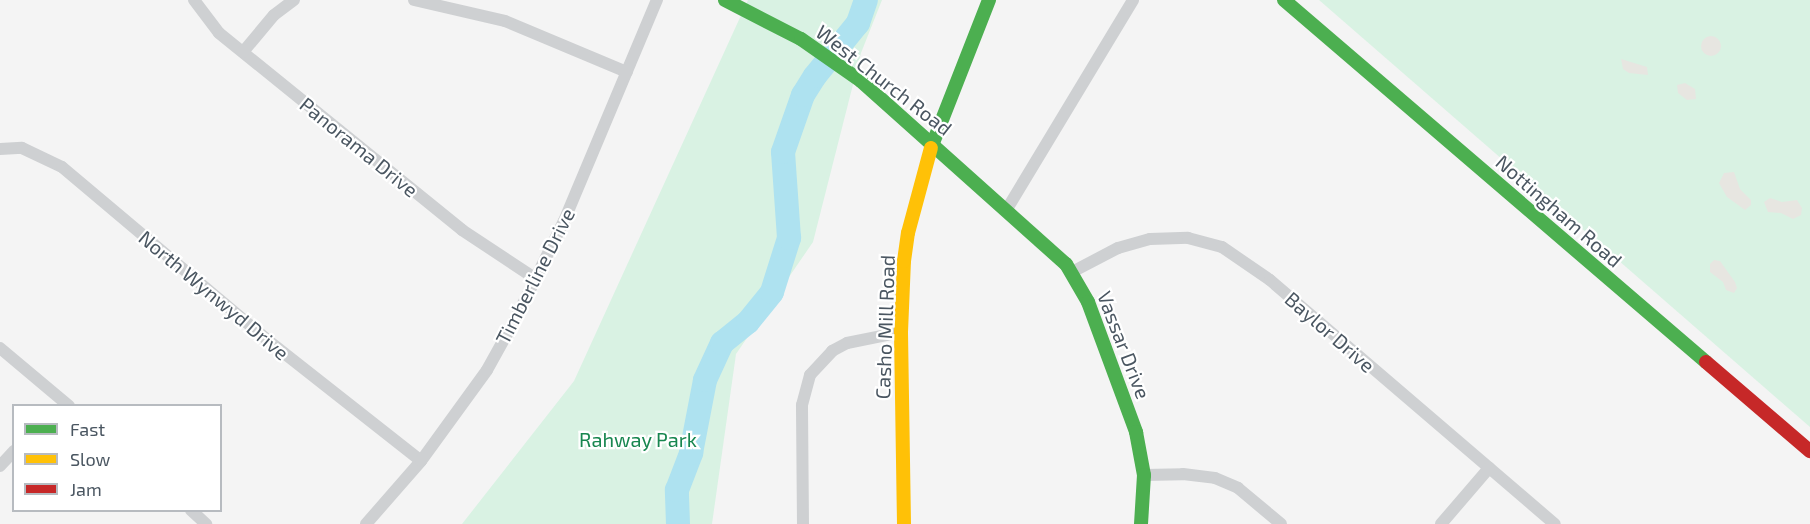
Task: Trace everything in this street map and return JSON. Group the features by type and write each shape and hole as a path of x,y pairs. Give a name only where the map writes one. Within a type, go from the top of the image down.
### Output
{"street":[{"name":"Panorama Drive","path":"194,0 219,33 462,230 536,279"},
{"path":"243,52 274,15 294,0"},
{"path":"414,0 505,21 627,72"},
{"name":"Timberline Drive","path":"366,524 421,461 487,370 564,221 657,0"},
{"name":"West Church Road","path":"725,0 769,21 818,49 840,65 1007,209"},
{"name":"Casho Mill Road","path":"904,524 901,332 904,261 909,232 933,143 989,0"},
{"path":"1007,209 1133,0"},
{"name":"Nottingham Road","path":"1284,0 1810,451"},
{"name":"North Wynwyd Drive","path":"0,149 22,148 62,167 270,342 421,461"},
{"name":"Vassar Drive","path":"1007,209 1058,255 1072,272 1088,302 1136,432 1143,475 1141,524"},
{"name":"Baylor Drive","path":"1072,272 1118,248 1150,239 1188,238 1222,247 1270,280 1555,524"},
{"path":"803,524 802,405 810,375 832,351 848,343 901,332"},
{"path":"0,348 61,403"},
{"path":"0,466 12,453"},
{"path":"1441,524 1489,468"},
{"path":"1143,475 1183,474 1215,478 1238,488 1281,524"},
{"path":"193,512 206,524"}],"green space":[{"name":"Rahway Park","path":"748,0 882,0 861,53 813,242 736,354 712,524 462,524 574,381"},
{"path":"1319,0 1810,0 1810,427"}],"sand":[{"path":"1711,36 1718,39 1721,46 1718,53 1711,56 1704,53 1701,46 1704,39"},
{"path":"1621,59 1647,67 1648,75 1629,73 1623,69"},
{"path":"1685,83 1695,89 1696,99 1687,100 1678,93 1677,85"},
{"path":"1734,172 1740,189 1751,200 1751,205 1745,210 1727,197 1719,183 1724,173"},
{"path":"1770,198 1782,202 1797,200 1802,208 1801,215 1793,219 1781,213 1768,212 1764,202"},
{"path":"1714,260 1720,261 1735,282 1737,288 1734,293 1726,290 1723,282 1710,272 1710,264"}],"waterway":[{"path":"678,524 677,490 691,453 705,380 722,343 748,322 772,292 789,238 783,152 803,95 815,76 858,23 866,0"}],"traffic: fast":[{"path":"725,0 801,39 861,81 1066,264 1088,302 1136,432 1144,475 1141,524"},
{"path":"931,148 989,0"},
{"path":"1284,0 1706,362"}],"traffic: slow":[{"path":"904,524 901,332 904,261 908,233 931,148"}],"traffic: jam":[{"path":"1706,362 1810,451"}]}
